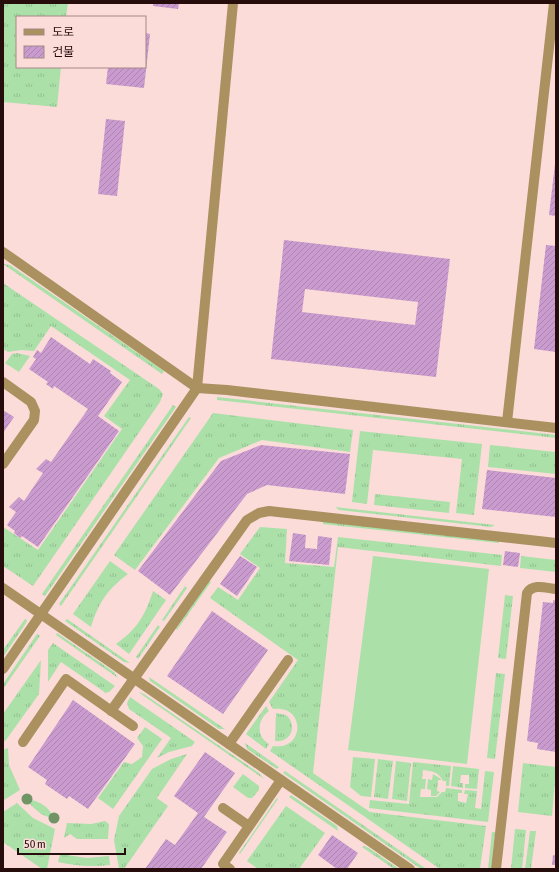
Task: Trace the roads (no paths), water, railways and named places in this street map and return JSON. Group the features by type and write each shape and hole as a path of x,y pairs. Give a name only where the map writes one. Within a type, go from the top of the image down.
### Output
{"street":[{"path":"3,669 197,388 233,3"},
{"path":"507,422 554,3"},
{"path":"3,252 197,388 227,390 556,428"},
{"path":"3,382 31,402 36,411 34,420 3,464"},
{"path":"111,711 247,520 259,513 269,512 556,543"},
{"path":"496,869 527,593 529,590 536,587 556,589"},
{"path":"3,588 410,869"},
{"path":"229,744 288,660"},
{"path":"23,742 66,679 133,726"},
{"path":"230,869 223,864 281,780"},
{"path":"223,808 249,826"}]}
